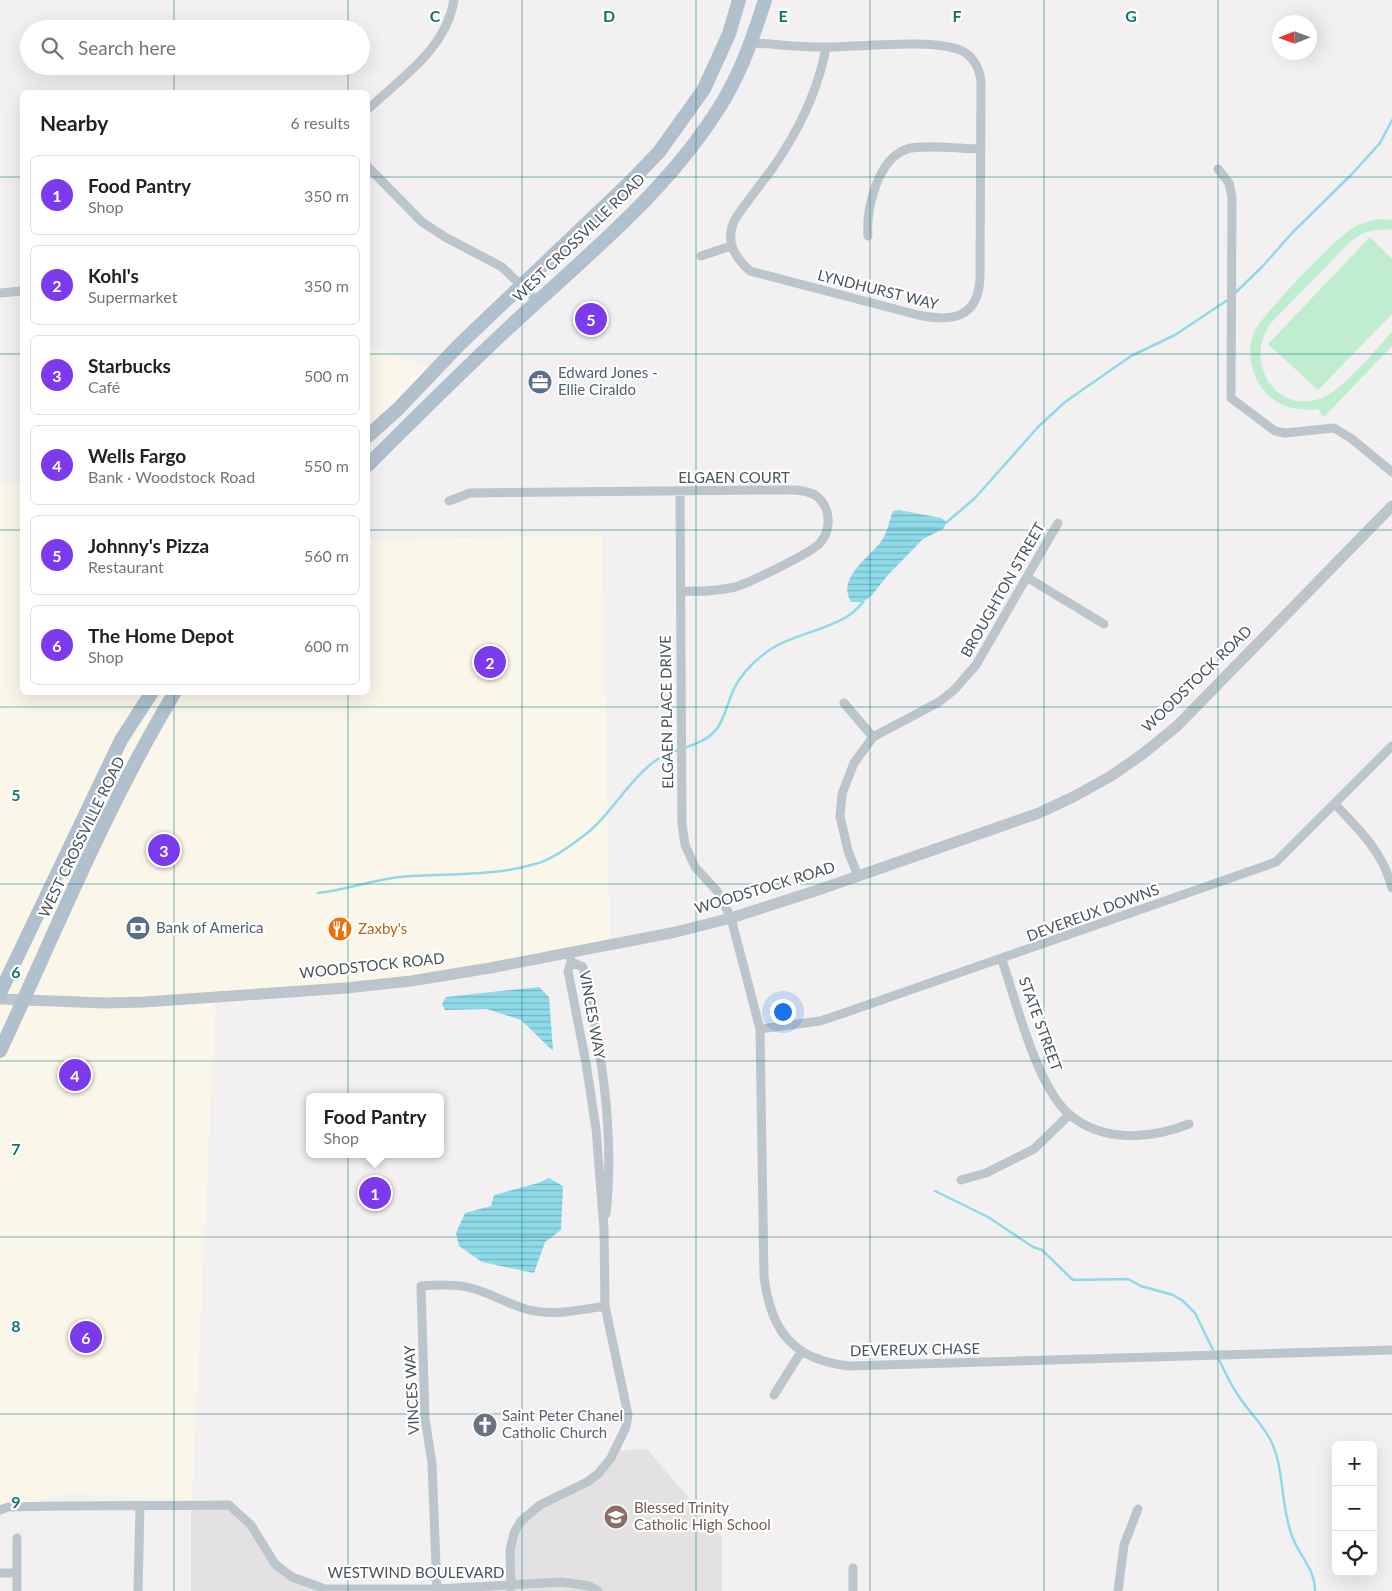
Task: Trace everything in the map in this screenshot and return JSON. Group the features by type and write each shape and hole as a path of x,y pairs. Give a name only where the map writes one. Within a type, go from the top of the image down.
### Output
{"main road":[{"name":"WEST CROSSVILLE ROAD","path":"370,434 522,285 629,184 659,152 704,89 729,34 739,0"},
{"name":"WEST CROSSVILLE ROAD","path":"370,462 625,220 674,168 708,124 725,97 751,43 765,0"},
{"name":"WEST CROSSVILLE ROAD","path":"0,992 121,740 150,695"},
{"name":"WEST CROSSVILLE ROAD","path":"24,999 93,847 152,731 173,695"},
{"path":"0,1051 24,999"}],"street":[{"path":"370,107 439,42 452,14 454,0"},
{"name":"LYNDHURST WAY","path":"730,246 739,260 750,271 918,316 936,319 953,318 969,310 980,288 981,82 980,73 969,55 956,48 934,45 826,48 751,43"},
{"path":"702,256 730,246 730,233 734,221 784,152 812,100 821,74 826,48"},
{"path":"868,236 868,213 873,192 890,163 900,152 915,148 980,150"},
{"path":"370,169 422,222 445,237 502,267 537,302"},
{"path":"1218,169 1228,183 1232,197 1231,398 1275,431 1285,433 1334,428 1352,439 1392,472"},
{"path":"0,293 20,291"},
{"name":"ELGAEN COURT","path":"449,502 470,493 799,491 814,495 824,506 829,518 827,529 820,544 801,556 737,586 716,590 681,591"},
{"name":"ELGAEN PLACE DRIVE","path":"680,492 682,824 685,845 695,867 717,891 731,918"},
{"name":"WOODSTOCK ROAD","path":"0,999 105,1003 152,1002 346,988 570,958 731,918 1039,813 1111,776 1144,753 1177,726 1392,506"},
{"name":"BROUGHTON STREET","path":"858,876 848,851 840,816 842,794 854,763 872,737 939,702 954,690 976,665 1028,578 1058,523"},
{"path":"1028,578 1104,624"},
{"path":"844,703 872,737"},
{"name":"DEVEREUX DOWNS","path":"760,1029 820,1021 1002,960 1276,862 1336,805 1392,746"},
{"path":"1336,805 1373,844 1388,872 1392,888"},
{"name":"DEVEREUX CHASE","path":"731,918 760,1029 764,1277 767,1302 774,1319 786,1338 801,1352 849,1366 1392,1350"},
{"name":"VINCES WAY","path":"510,1589 510,1550 514,1533 521,1521 540,1505 587,1482 598,1474 611,1458 626,1427 628,1415 605,1306 604,1229 596,1129 586,1063 568,971 570,958 583,967 606,1104 610,1163 604,1229"},
{"name":"STATE STREET","path":"1002,960 1040,1069 1049,1088 1069,1114 1098,1130 1120,1135 1149,1135 1172,1131 1189,1124"},
{"path":"961,1180 986,1173 1034,1149 1069,1114"},
{"name":"VINCES WAY","path":"437,1590 432,1463 426,1419 421,1286 457,1285 472,1288 528,1310 546,1312 573,1311 605,1306"},
{"path":"774,1395 801,1352"},
{"name":"WESTWIND BOULEVARD","path":"0,1510 8,1507 119,1504 140,1506 229,1505 251,1525 275,1564 292,1577 325,1589 510,1589 562,1582 589,1586 598,1591"},
{"path":"138,1591 140,1506"},
{"path":"1118,1591 1124,1545 1138,1509"},
{"path":"16,1538 17,1591"},
{"path":"853,1568 853,1591"},
{"path":"0,1573 17,1573"}],"shaded area":[{"path":"370,347 438,369 370,431"},
{"path":"0,482 20,483 20,695 370,695 370,540 602,535 610,945 491,969 216,993 192,1500 69,1494 0,1510"},
{"name":"Blessed Trinity Catholic High School","path":"647,1449 722,1537 722,1591 191,1591 191,1505 229,1505 251,1525 275,1564 325,1589 508,1587 509,1568 521,1521 599,1472 614,1451"}],"green space":[{"path":"1382,219 1392,220 1392,230 1380,230 1358,236 1271,323 1263,338 1262,368 1268,382 1278,392 1290,399 1305,402 1322,398 1339,387 1392,332 1392,346 1324,417 1318,409 1296,409 1277,402 1261,387 1251,364 1250,348 1254,332 1283,295 1341,237 1361,224"},
{"path":"1370,237 1392,259 1392,314 1318,390 1268,344"}],"water":[{"path":"899,510 941,518 947,522 943,529 923,539 888,575 872,595 863,602 851,602 848,584 851,576 882,540 893,511"},
{"path":"539,987 549,997 553,1051 521,1020 487,1009 445,1010 442,1004 446,997"},
{"path":"549,1178 563,1186 561,1230 545,1242 534,1273 482,1262 459,1246 456,1233 465,1213 491,1206 494,1195 538,1183"}],"waterway":[{"path":"1233,295 1352,174 1380,143 1392,120"},
{"path":"947,522 975,498 1038,427 1065,402 1131,356 1175,335 1229,299"},
{"path":"318,893 400,877 502,871 535,864 552,857 589,832 651,764 666,755 700,742 714,732 723,718 733,691 739,681 759,658 775,646 843,619 854,612 863,602"},
{"path":"935,1191 988,1217 1033,1247 1042,1250 1073,1280 1128,1279 1141,1286 1173,1295 1183,1301 1195,1313 1215,1354"},
{"path":"1218,1358 1233,1388 1258,1421 1275,1450 1288,1524 1295,1543 1310,1569 1315,1591"}],"place":[{"name":"Johnny's Pizza","path":"591,319"},
{"name":"Edward Jones - Ellie Ciraldo","path":"540,382"},
{"name":"Kohl's","path":"490,662"},
{"name":"Starbucks","path":"164,850"},
{"name":"Bank of America","path":"138,928"},
{"name":"Zaxby's","path":"340,929"},
{"name":"Wells Fargo","path":"75,1075"},
{"name":"Food Pantry","path":"375,1193"},
{"name":"The Home Depot","path":"86,1337"},
{"name":"Saint Peter Chanel Catholic Church","path":"485,1425"},
{"name":"Blessed Trinity Catholic High School","path":"616,1517"}]}
